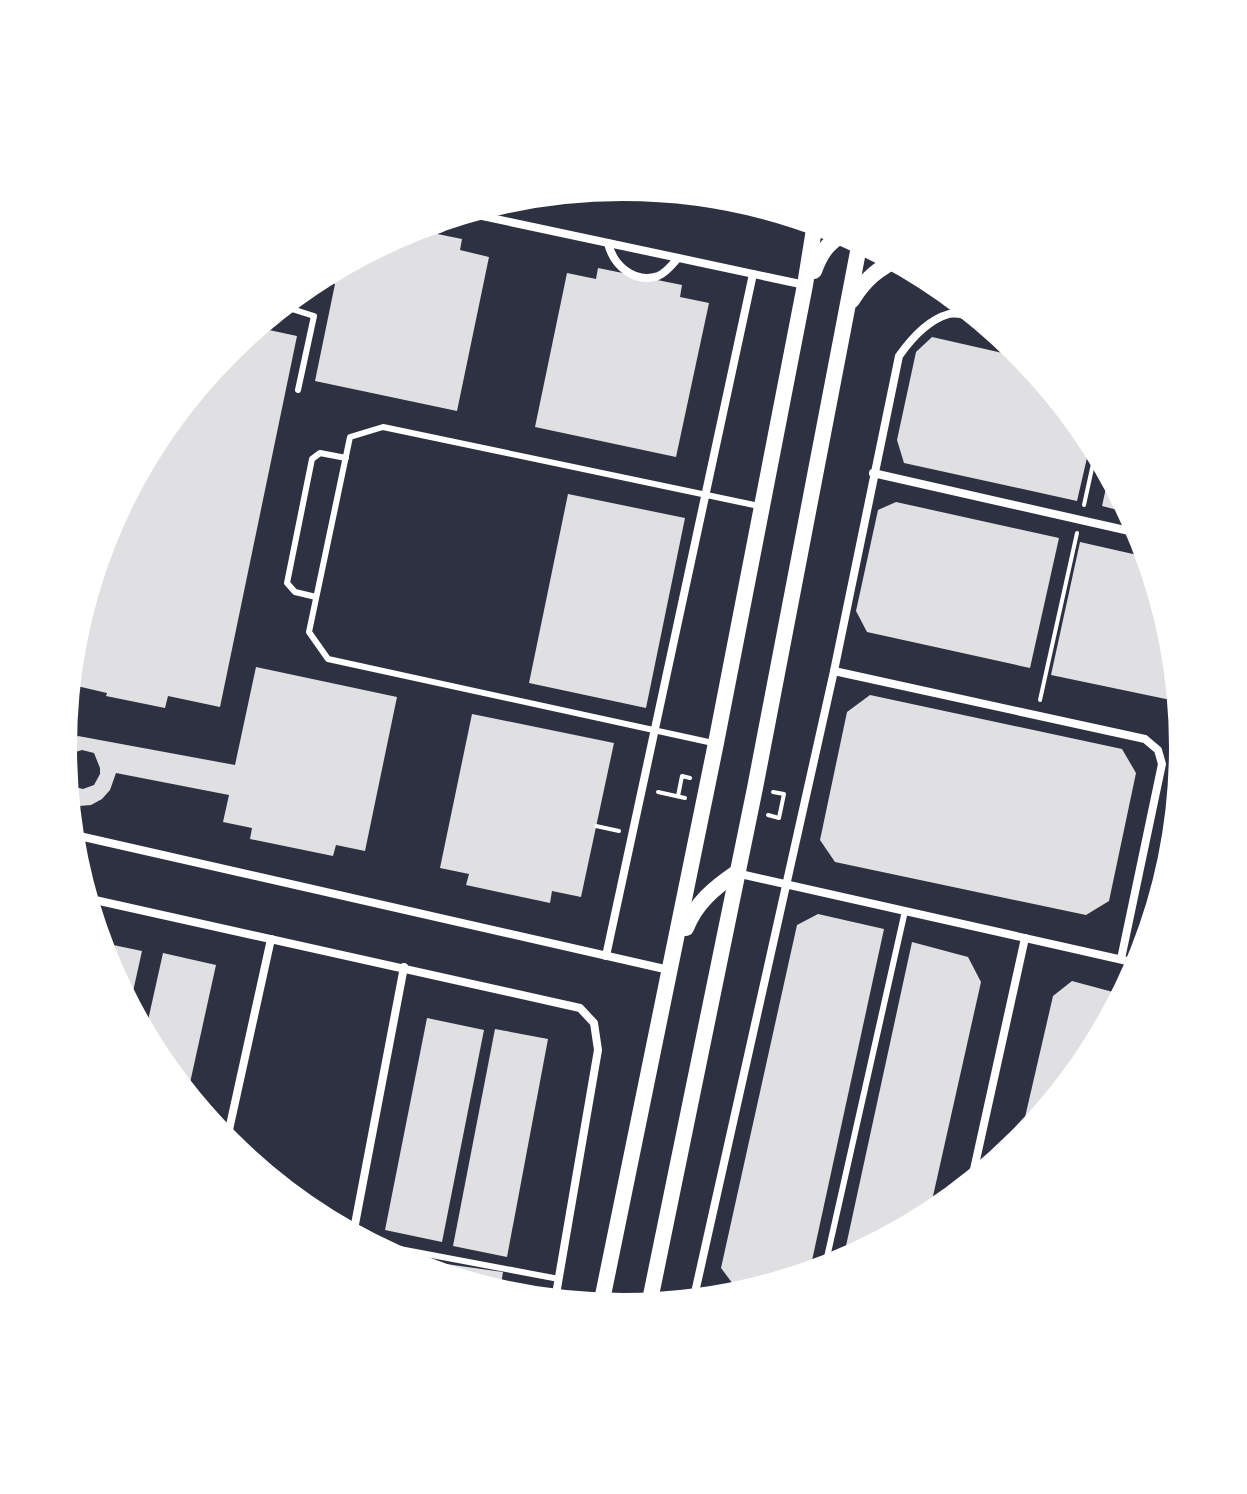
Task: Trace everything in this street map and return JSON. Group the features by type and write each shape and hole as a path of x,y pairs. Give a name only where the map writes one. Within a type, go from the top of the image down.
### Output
{"main road":[{"path":"603,1297 763,507 814,230"},
{"path":"801,306 820,254 835,237"},
{"path":"651,1297 859,248"},
{"path":"844,318 862,283 889,264"},
{"path":"670,971 694,910 719,884 736,873"}],"street":[{"path":"477,215 805,285"},
{"path":"428,232 437,232 450,224"},
{"path":"608,243 610,253 620,268 637,276 657,276 669,269 678,258"},
{"path":"606,956 753,274"},
{"path":"695,1294 834,671 899,356 911,338 930,323 951,313 969,317"},
{"path":"873,473 1131,531"},
{"path":"834,671 1145,739 1158,750 1162,764 1121,959"},
{"path":"80,836 670,971"},
{"path":"736,873 1131,961"},
{"path":"94,900 580,1008 594,1023 598,1050 556,1294"},
{"path":"973,1173 1025,938"},
{"path":"229,1131 271,939"},
{"path":"354,1228 404,967"}],"lane":[{"path":"290,307 314,316 298,390"},
{"path":"716,743 328,659 309,632 350,437 383,427 763,507"},
{"path":"316,597 295,592 287,583 312,459 320,453 346,458"},
{"path":"826,1260 905,911"},
{"path":"392,1247 559,1279"}],"path":[{"path":"1037,715 1094,460"}],"building":[{"path":"427,232 462,239 460,250 489,257 457,411 315,381 335,284 326,282 380,252"},
{"path":"598,268 682,285 680,297 709,303 676,457 535,427 567,273 596,279"},
{"path":"264,329 297,336 220,707 168,696 165,708 106,696 107,693 76,686 83,639 101,570 146,471 186,411 260,332"},
{"path":"932,337 1011,355 1061,411 1089,451 1077,501 904,463 897,440 916,352"},
{"path":"1107,483 1122,511 1102,506"},
{"path":"568,494 685,518 646,708 529,683"},
{"path":"896,502 1059,538 1030,668 867,632 856,611 878,510"},
{"path":"1080,542 1141,556 1164,639 1173,700 1051,675"},
{"path":"256,667 397,697 365,851 336,845 333,856 250,839 252,828 223,822 229,795 116,773 110,790 102,799 91,805 75,805 73,787 83,789 94,785 100,768 94,753 82,750 72,753 72,738 78,736 235,765"},
{"path":"870,695 1122,749 1136,773 1109,901 1086,915 835,862 820,840 847,712"},
{"path":"472,714 614,743 581,897 552,891 550,903 466,885 469,874 440,868"},
{"path":"818,914 884,929 811,1265 735,1287 721,1268 797,925"},
{"path":"912,942 968,957 981,982 931,1205 845,1253"},
{"path":"109,944 142,951 132,996"},
{"path":"163,953 216,965 189,1087 147,1025"},
{"path":"1072,981 1117,993 1061,1083 1023,1127 1053,996"},
{"path":"427,1018 484,1030 442,1242 385,1230"},
{"path":"495,1029 548,1039 507,1257 453,1246"},
{"path":"412,1257 436,1260 435,1265"},
{"path":"446,1264 503,1272 501,1285 481,1280 445,1269"}]}
